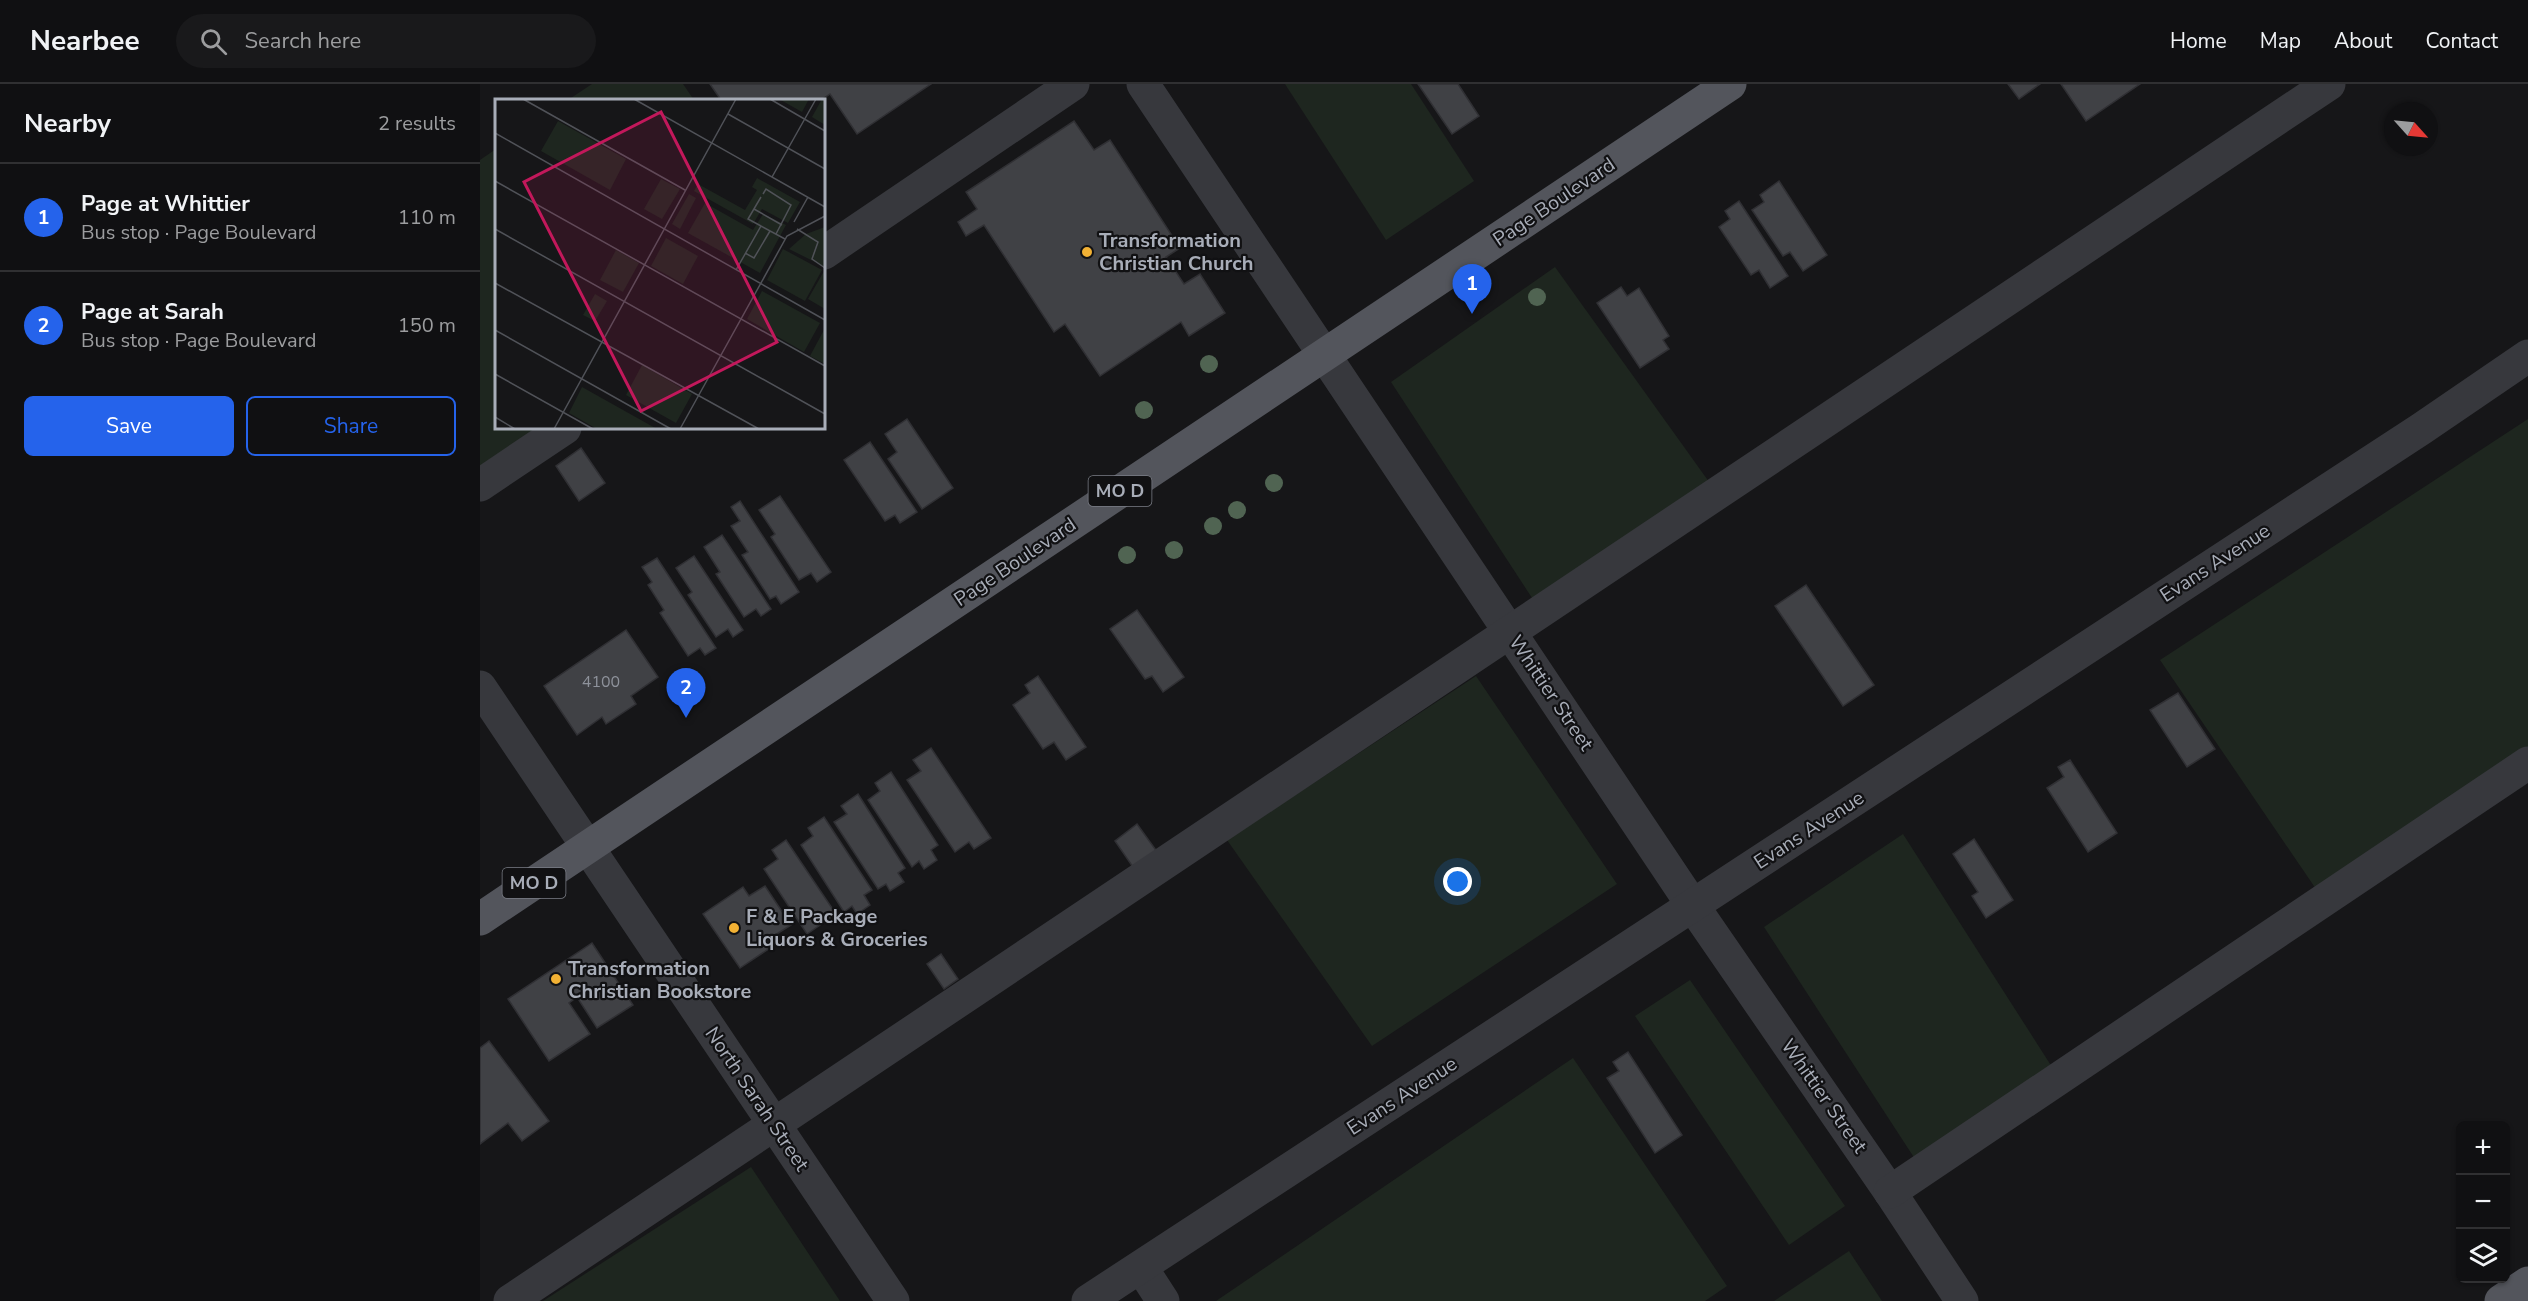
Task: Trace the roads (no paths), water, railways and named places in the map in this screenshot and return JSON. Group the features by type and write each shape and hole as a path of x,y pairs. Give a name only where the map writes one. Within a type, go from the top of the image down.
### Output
{"main road":[{"name":"Page Boulevard","path":"480,919 1730,84"},
{"path":"2501,1301 2528,1283"}],"street":[{"path":"825,252 1073,84"},
{"name":"Whittier Street","path":"1143,84 1693,906 1890,1192 1962,1301"},
{"path":"510,1301 2329,84"},
{"name":"Evans Avenue","path":"1088,1301 2421,429 2528,356"},
{"path":"480,485 564,429"},
{"name":"North Sarah Street","path":"480,687 892,1301"},
{"path":"1890,1192 2528,763"},
{"path":"1142,1267 1163,1301"}],"place":[{"name":"Transformation Christian Church","path":"1087,252"},
{"name":"Page at Whittier","path":"1472,314"},
{"name":"Page at Sarah","path":"686,718"},
{"name":"F & E Package Liquors & Groceries","path":"734,928"},
{"name":"Transformation Christian Bookstore","path":"556,979"}]}
